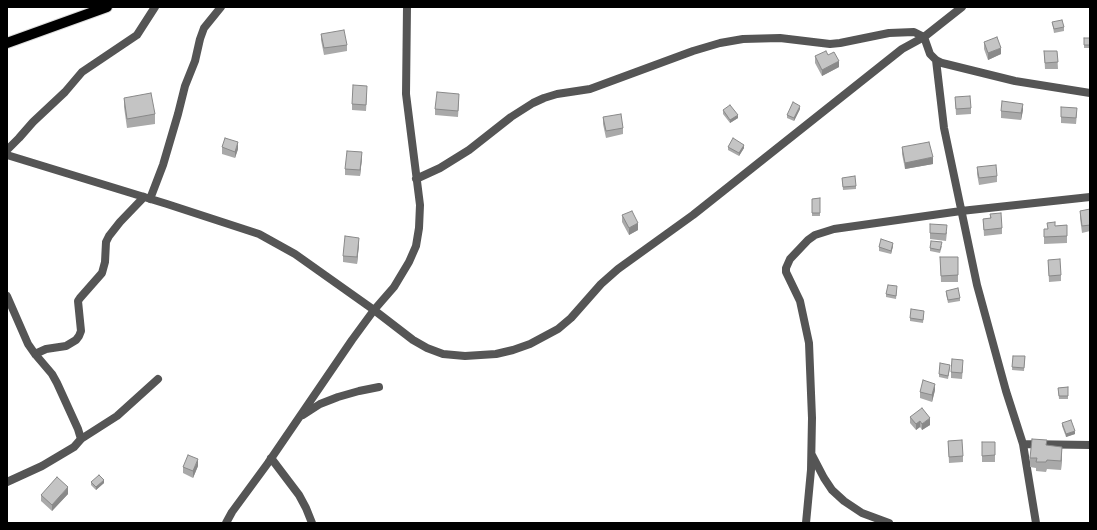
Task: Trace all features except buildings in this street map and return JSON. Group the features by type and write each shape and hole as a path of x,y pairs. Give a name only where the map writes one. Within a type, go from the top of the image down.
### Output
{"main road":[{"path":"7,43 107,7"}],"street":[{"path":"7,150 33,122 65,92 82,72 137,35 155,7"},
{"path":"35,354 46,349 66,346 76,340 79,336 81,331 78,301 102,273 105,262 106,242 109,236 120,222 147,198 163,165 185,86 196,57 200,39 207,24 221,7"},
{"path":"226,523 232,512 252,486 374,310 394,287 409,262 416,246 419,228 420,205 406,94 407,7"},
{"path":"7,156 147,198 259,234 295,254 374,310 413,340 427,348 443,354 465,356 496,354 513,350 544,337 558,329 571,318 601,284 618,269 693,215 902,49 924,37 962,7"},
{"path":"416,179 440,168 469,150 511,117 533,103 557,94 590,89 642,69 713,45 743,39 780,38 830,44 889,33 904,31 914,32 924,37 930,54 936,60 1015,81 1090,93"},
{"path":"936,60 944,128 961,211 977,285 1006,391 1023,444 1036,523"},
{"path":"806,523 812,418 809,343 800,301 786,272 790,259 808,240 815,235 834,229 961,211 1090,197"},
{"path":"7,296 28,344 52,374 57,383 78,428 81,439"},
{"path":"7,482 22,476 74,447 81,439 117,416 158,379"},
{"path":"299,418 320,404 359,391 379,387"},
{"path":"1023,444 1090,445"},
{"path":"811,452 832,490 844,501 862,513 889,523"},
{"path":"271,458 299,495 312,523"}]}
